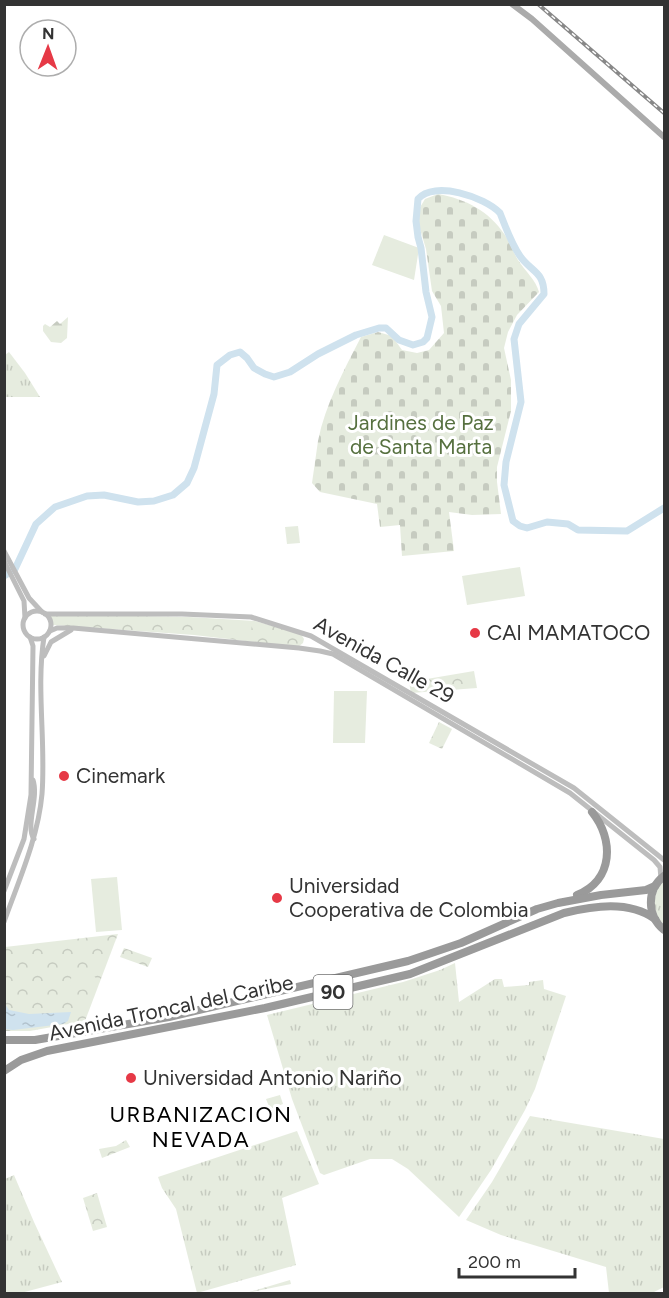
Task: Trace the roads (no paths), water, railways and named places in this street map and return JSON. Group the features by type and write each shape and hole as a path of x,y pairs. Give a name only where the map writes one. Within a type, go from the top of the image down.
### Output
{"highway":[{"path":"558,903 582,893 593,885 606,862 608,848 606,835 601,822 592,812"},
{"path":"663,878 655,886 651,906 655,919 664,930"},
{"name":"Avenida Troncal del Caribe","path":"4,1040 35,1040 169,1017 408,961 460,943 537,909 601,895 630,893 655,886"},
{"name":"Avenida Troncal del Caribe","path":"4,1071 21,1060 47,1051 264,1008 410,974 564,913 584,908 617,907 644,912 655,919"}],"main road":[{"path":"512,4 532,19 664,137"},
{"path":"4,551 24,602 24,630 33,646 31,795 25,831 4,891"},
{"path":"4,561 34,606 50,621 50,631 44,637 37,639 30,637"},
{"path":"25,620 34,612 43,613"},
{"name":"Avenida Calle 29","path":"43,613 241,616 268,621 311,636 574,788 664,860"},
{"name":"Avenida Calle 29","path":"50,631 57,628 74,628 299,648 333,654 570,793 654,860 660,867 663,878"},
{"path":"42,660 51,642 74,628"},
{"path":"4,922 34,839 42,794 44,637"},
{"path":"32,776 35,786 31,831 34,839"}],"water":[{"path":"5,1004 9,1010 29,1014 71,1012 68,1021 63,1024 13,1030 5,1029"}],"waterway":[{"path":"4,576 15,569 36,524 55,507 87,496 104,495 138,502 154,501 173,495 187,483 194,468 214,394 217,365 230,355 240,352 254,368 274,377 290,372 318,354 356,335 379,328 386,328 399,340 413,345 423,342 427,338 432,317 426,292 416,221 418,199 426,193 435,191 459,193 493,207 500,213 517,251 542,281 544,294 519,324 514,339 521,402 506,462 504,485 513,521 527,528 547,522 568,524 578,530 627,531 664,508"}],"railway":[{"path":"538,4 664,113"}],"place":[{"name":"CAI MAMATOCO","path":"475,633"},
{"name":"Cinemark","path":"64,776"},
{"name":"Universidad Cooperativa de Colombia","path":"277,898"},
{"name":"Universidad Antonio Nariño","path":"131,1078"}],"district":[{"name":"URBANIZACION NEVADA","path":"201,1126"}],"park label":[{"name":"Jardines de Paz de Santa Marta","path":"421,435"}]}
